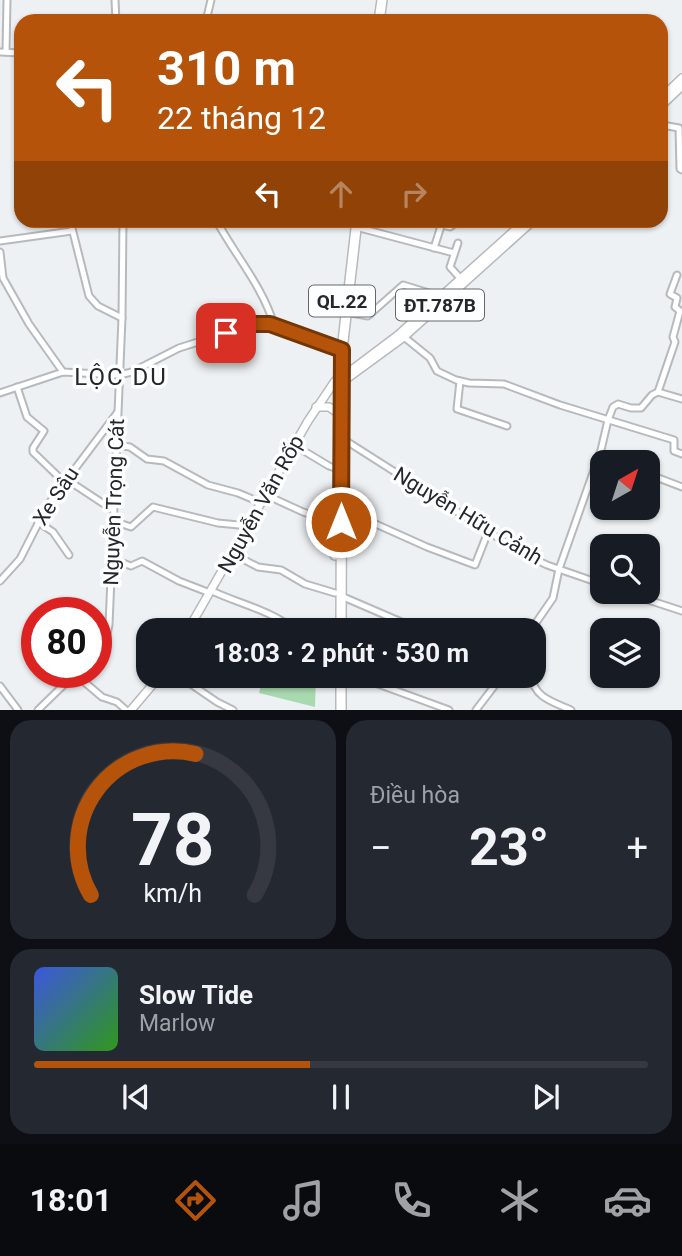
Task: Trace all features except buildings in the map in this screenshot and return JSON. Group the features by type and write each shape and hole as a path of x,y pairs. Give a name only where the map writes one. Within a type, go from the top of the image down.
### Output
{"highway":[{"name":"QL.22","path":"339,350 354,228"},
{"name":"QL.22","path":"336,618 339,350 354,228"},
{"name":"QL.22","path":"338,524 335,411 339,381"},
{"name":"QL.22","path":"338,594 340,618"},
{"path":"335,688 335,710"},
{"path":"341,688 341,710"}],"main road":[{"path":"668,91 682,78"},
{"path":"668,99 682,86"},
{"name":"ĐT.787B","path":"339,381 390,341 517,228"},
{"name":"ĐT.787B","path":"339,381 404,337 525,228"},
{"name":"Nguyễn Văn Rốp","path":"195,618 316,407 339,381"},
{"path":"316,407 329,407 335,411"},
{"path":"129,710 149,688"}],"street":[{"path":"3,52 6,0"},
{"path":"668,125 679,128 682,170"},
{"path":"71,228 89,296 98,306 122,318"},
{"name":"Nguyễn Trọng Cát","path":"110,597 122,318 123,228"},
{"path":"221,228 271,313 274,325"},
{"path":"371,228 454,253"},
{"path":"434,248 440,228"},
{"path":"0,242 72,231"},
{"path":"458,243 450,267 461,279"},
{"path":"0,252 3,278 29,324 63,372"},
{"path":"658,392 675,342 673,337 680,312 675,307 677,298 670,293 677,275"},
{"path":"345,312 368,316 403,285 429,293 437,300"},
{"path":"0,393 63,372 119,374 139,369 179,348 246,326 274,325 339,350"},
{"path":"404,337 432,360 439,373 460,381 504,384 560,405 674,440 674,451 682,454"},
{"path":"460,381 457,409 507,426"},
{"path":"17,387 27,417 44,430 33,447 33,452 65,480 113,510"},
{"path":"600,450 615,405 641,408 658,392 682,399"},
{"name":"Xe Sâu","path":"0,581 20,559 38,522 65,480 117,413"},
{"name":"Nguyễn Hữu Cảnh","path":"340,437 522,553 590,580"},
{"path":"116,445 130,447 147,459 164,461 208,485 262,503"},
{"path":"294,446 335,468"},
{"path":"660,479 682,487"},
{"path":"539,618 553,598 559,569 590,481"},
{"path":"266,495 338,524 369,521 475,565 488,532"},
{"path":"113,520 131,527 153,507 218,523 249,526"},
{"path":"38,522 53,532 69,555"},
{"path":"233,554 258,567 281,570 305,584 338,594 393,618"},
{"path":"112,559 131,566 142,561 179,580 280,618"},
{"path":"660,604 682,611"},
{"path":"0,686 18,710"},
{"path":"38,710 61,688"},
{"path":"92,688 102,697 129,710"},
{"path":"197,688 233,710"},
{"path":"389,688 449,710"},
{"path":"476,710 493,688"},
{"path":"534,688 539,694 571,710"}],"green space":[{"path":"260,688 316,688 315,707 259,693"}],"district":[{"name":"LỘC DU","path":"121,377"}],"route":[{"path":"226,333 255,324 270,324 342,350 341,522"}]}
